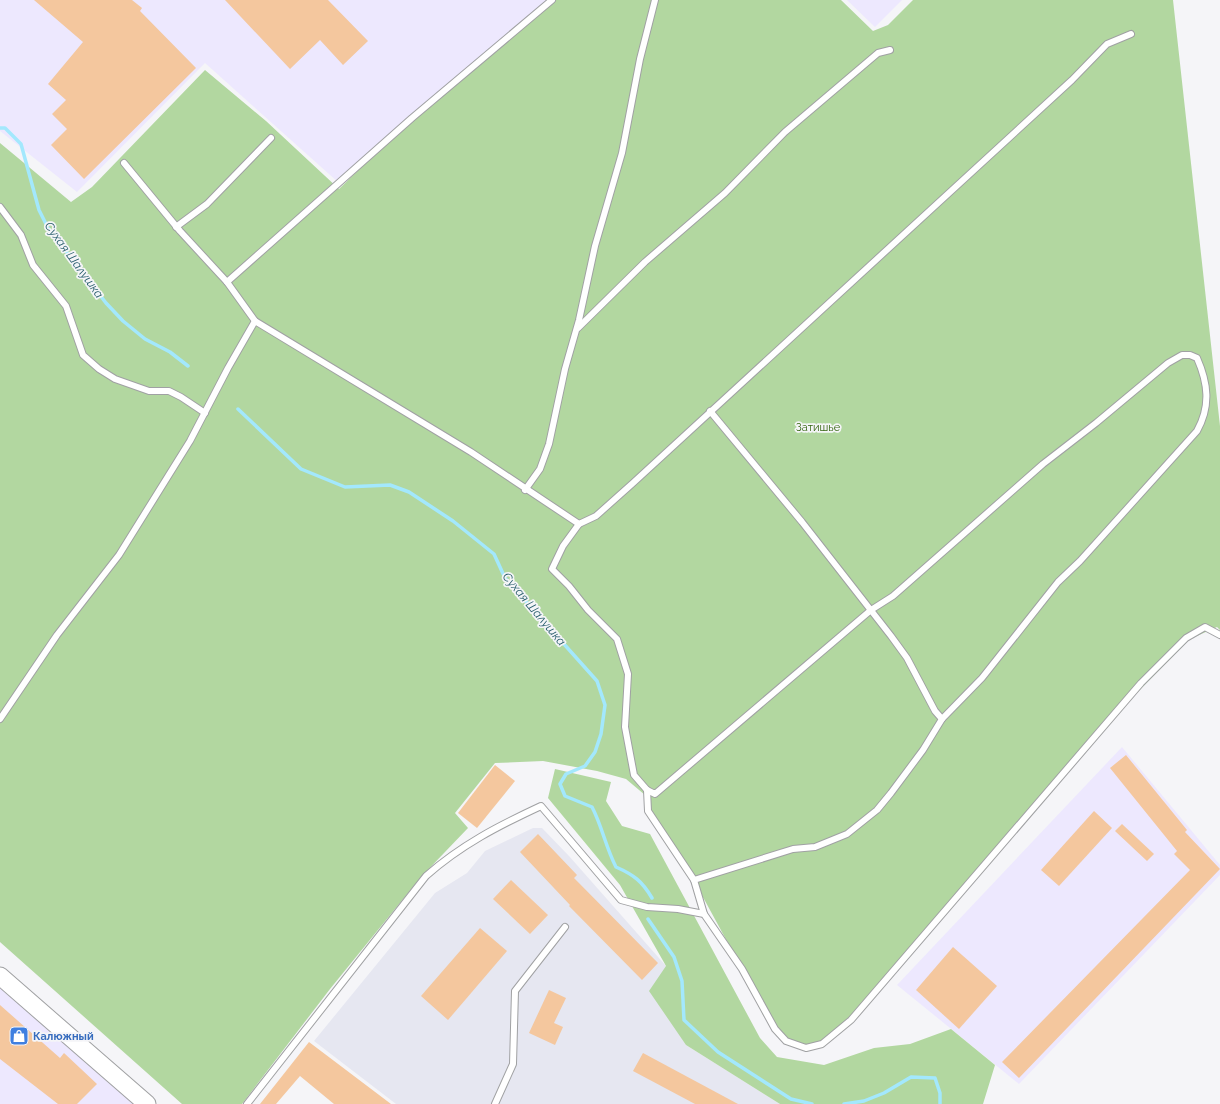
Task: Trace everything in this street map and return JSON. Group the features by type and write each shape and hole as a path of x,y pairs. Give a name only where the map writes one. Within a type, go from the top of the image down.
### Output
{"main road":[{"path":"0,976 147,1104"}],"lane":[{"path":"227,282 406,123 552,0"},
{"path":"525,490 540,469 549,444 565,369 577,329 595,246 622,153 640,59 655,0"},
{"path":"694,880 793,849 815,847 847,834 877,810 892,793 923,750 942,719 982,678 1058,582 1080,561 1196,431 1204,418 1207,404 1207,386 1197,358 1190,355 1182,355 1168,363 1022,482 893,596 871,610 655,794 647,790 634,775 628,752 625,727 628,674 617,639 588,610 569,586 552,569 563,546 578,524 596,516 1051,97 1072,80 1107,44 1131,34"},
{"path":"577,329 645,262 725,193 785,132 878,53 890,50"},
{"path":"176,227 207,204 271,138"},
{"path":"124,163 176,227 227,282 255,321 471,452 525,490 578,524"},
{"path":"0,208 21,235 33,265 66,306 83,355 115,379 149,391 169,392 181,397 205,413"},
{"path":"0,719 57,636 120,555 190,441 228,368 255,321"},
{"path":"710,411 802,522 871,610 907,658 935,711 942,719"},
{"path":"647,790 648,811 694,880 704,914 742,969 775,1029 786,1040 806,1048 822,1044 851,1020 1140,683 1186,638 1205,627 1220,634"},
{"path":"248,1104 426,876 447,857 492,829 540,806 622,900 647,908 678,909 704,914"},
{"path":"495,1104 513,1064 515,991 565,927"}],"shaded area":[{"path":"0,0 549,0 339,183 205,63 77,192 0,131"},
{"path":"847,0 902,0 875,27"},
{"path":"1122,747 1220,865 1220,875 1019,1084 897,985"},
{"path":"533,828 542,828 569,856 666,966 686,1045 780,1104 396,1104 314,1041 435,893 467,873 485,851"},
{"path":"0,976 147,1104 0,1104"}],"green space":[{"name":"Затишье","path":"551,0 841,0 873,31 888,25 913,0 1173,0 1220,426 1220,630 1217,627 1190,639 1115,715 854,1019 816,1048 788,1044 780,1038 763,1015 735,956 704,899 648,816 645,795 626,779 597,771 543,761 495,763 455,813 468,828 421,877 330,989 242,1104 182,1104 0,942 0,143 71,202 92,187 205,70 266,121 339,189 412,118"},
{"path":"555,769 611,782 606,801 622,826 650,834 760,1038 777,1057 824,1065 874,1048 910,1044 951,1029 995,1065 983,1104 780,1104 686,1045 649,991 666,966 620,885 548,798"}],"building":[{"path":"34,0 132,0 142,8 140,11 196,68 84,179 51,145 67,129 52,114 66,100 48,84 83,42"},
{"path":"225,0 328,0 368,41 343,65 320,40 290,69"},
{"path":"1126,755 1187,830 1185,832 1220,869 1019,1078 1002,1062 1190,870 1174,854 1177,851 1110,768"},
{"path":"495,765 515,781 477,828 458,813"},
{"path":"1094,811 1112,828 1059,886 1041,870"},
{"path":"1122,824 1154,854 1147,861 1115,831"},
{"path":"538,834 577,875 574,878 658,963 642,980 569,906 570,905 520,852"},
{"path":"511,880 548,915 530,934 493,899"},
{"path":"480,928 507,951 448,1020 421,996"},
{"path":"953,947 997,986 959,1029 916,990"},
{"path":"549,990 566,998 554,1023 563,1027 555,1045 529,1033"},
{"path":"0,1005 60,1058 64,1053 97,1084 77,1104 58,1104 0,1059"},
{"path":"309,1042 391,1104 334,1104 300,1076 276,1104 260,1104"},
{"path":"643,1053 738,1104 695,1104 633,1071"}],"waterway":[{"name":"Сухая Шалушка","path":"0,128 5,128 21,144 39,210 48,228 106,303 123,321 145,339 170,352 188,366"},
{"name":"Сухая Шалушка","path":"238,409 301,469 345,487 390,485 409,492 453,521 494,554 505,578 597,681 605,705 601,734 595,752 585,766 566,774 560,784 565,796 592,807 616,867 637,879 645,887 652,898"},
{"name":"Сухая Шалушка","path":"648,919 674,957 682,981 684,1020 718,1052 791,1099 812,1104"},
{"name":"Сухая Шалушка","path":"844,1104 864,1101 884,1093 911,1077 935,1078 940,1093 940,1104"}],"place":[{"name":"Калюжный","path":"19,1036"}]}
